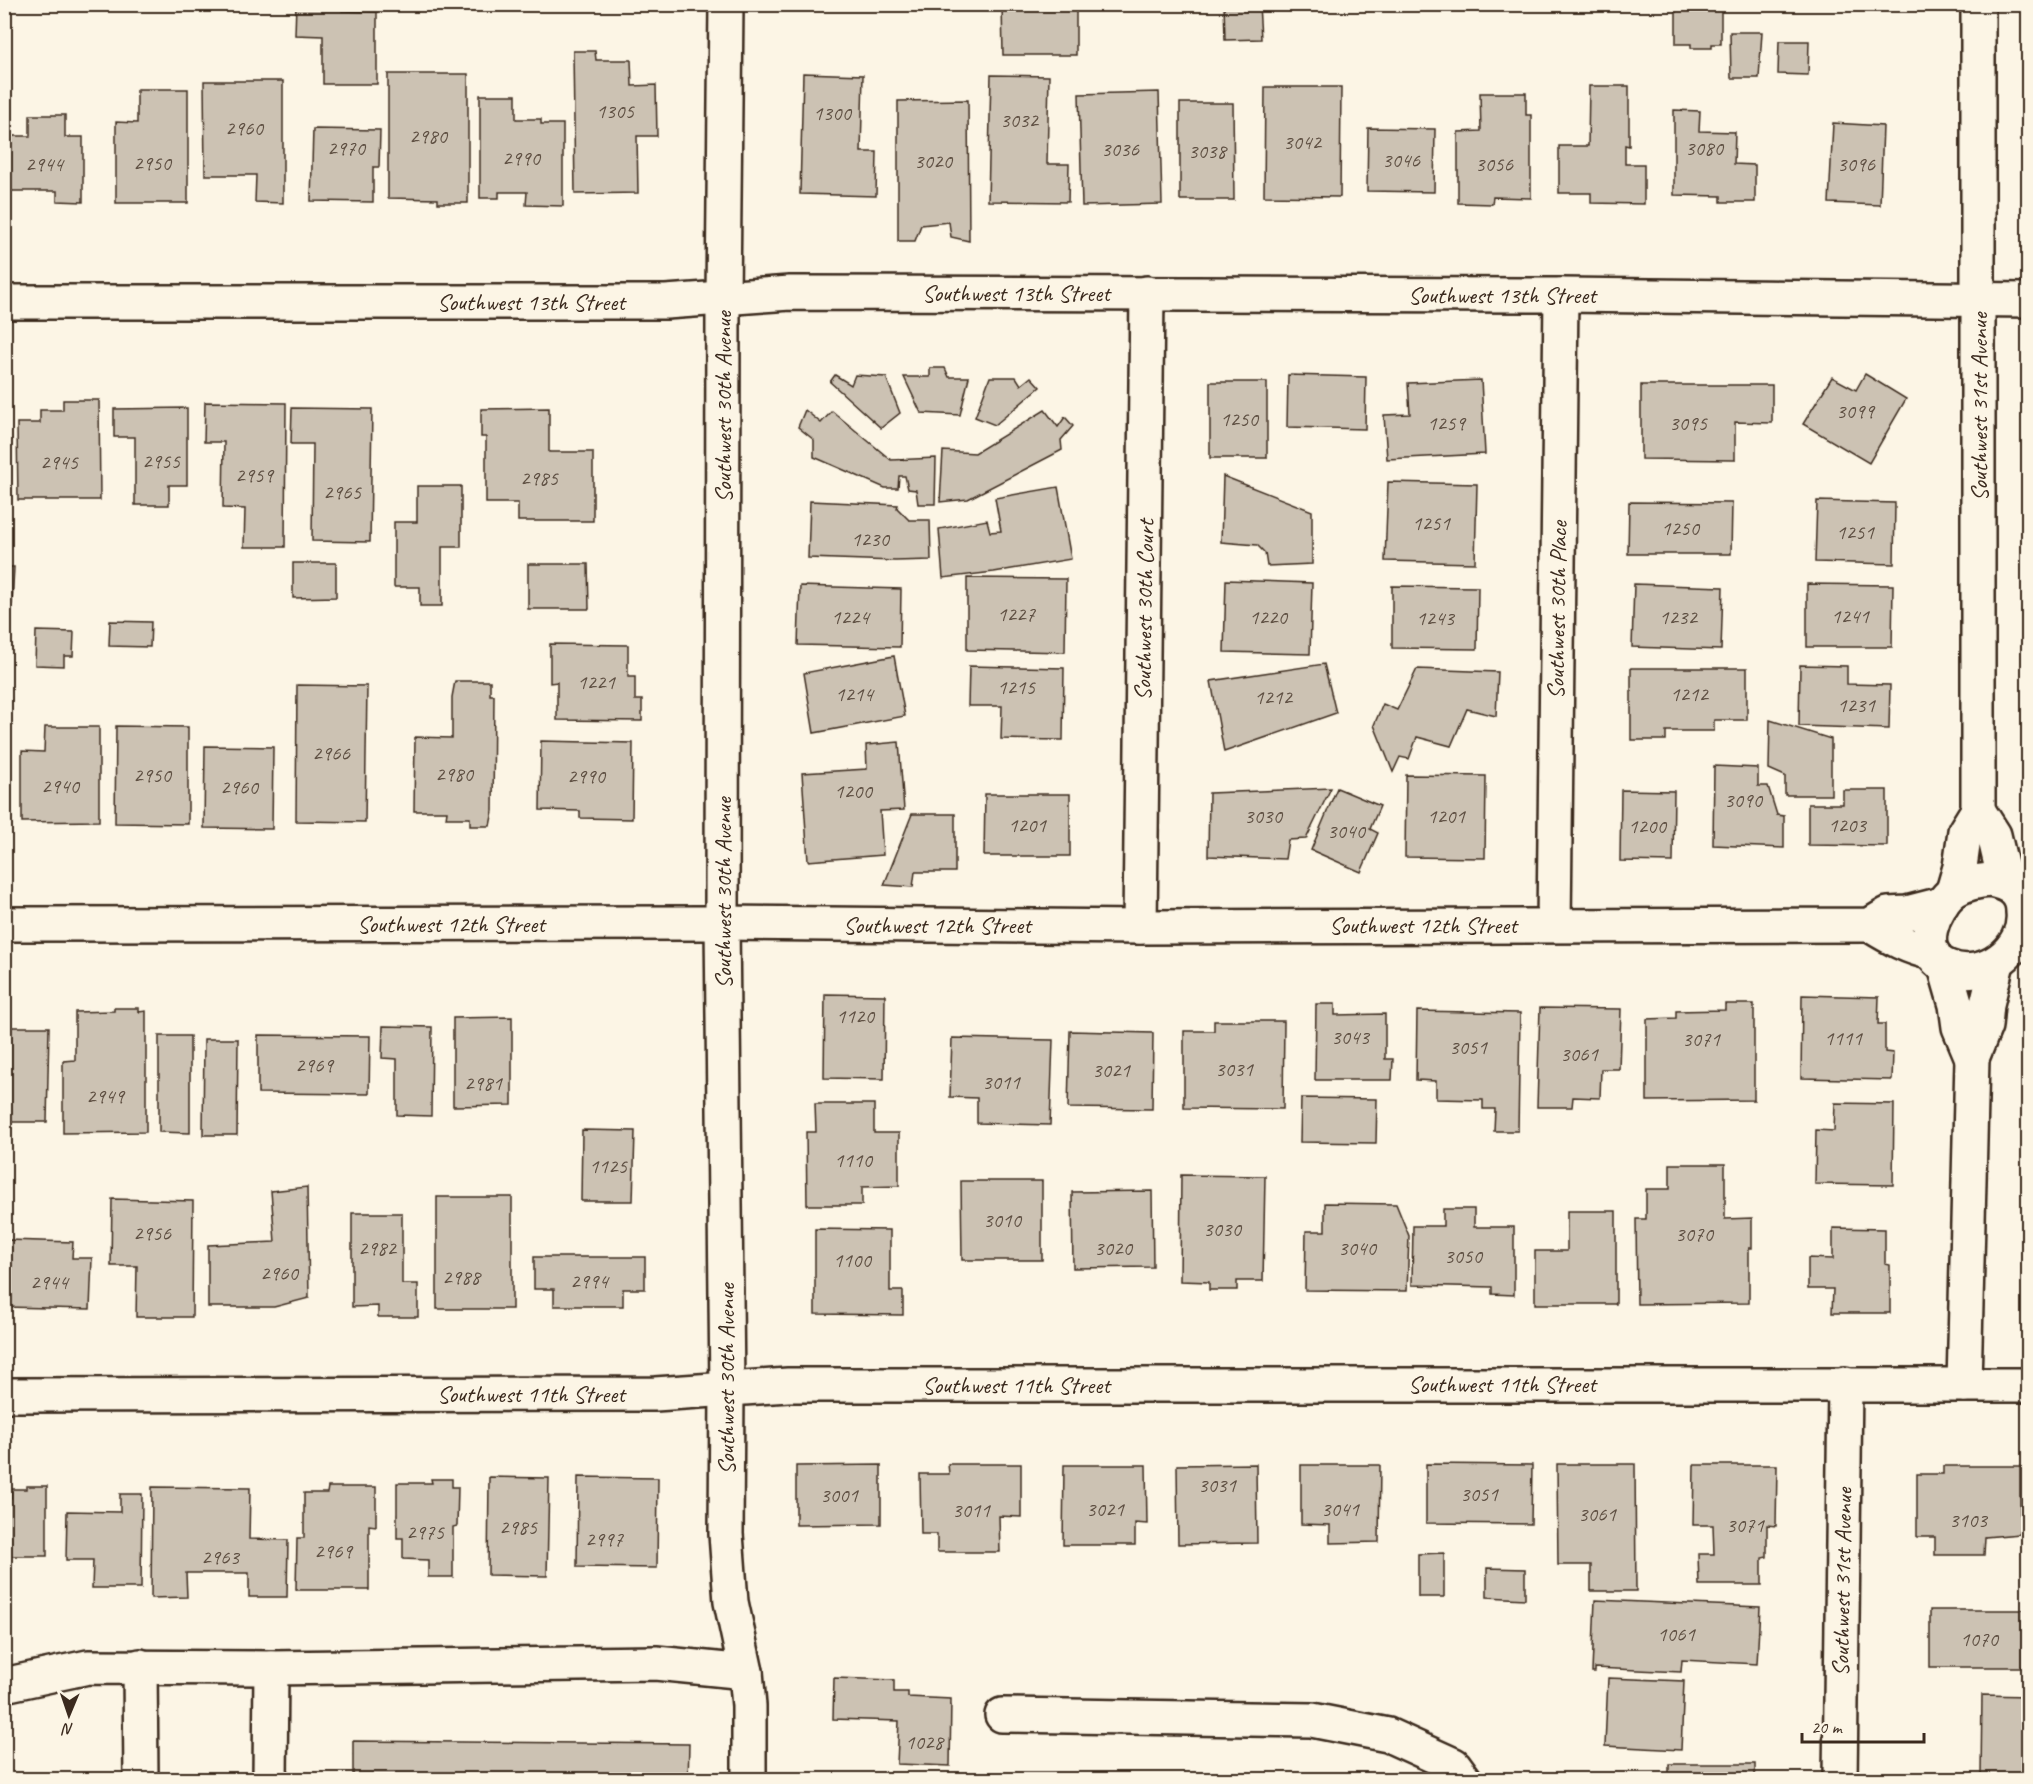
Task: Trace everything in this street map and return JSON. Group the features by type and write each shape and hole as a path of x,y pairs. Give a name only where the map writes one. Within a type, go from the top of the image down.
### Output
{"street":[{"name":"Southwest 30th Avenue","path":"726,4 722,923 727,1390 726,1534 730,1602 746,1672 749,1706 749,1779"},
{"name":"Southwest 31st Avenue","path":"1947,897 1960,867 1965,831 1978,810 1978,4"},
{"name":"Southwest 13th Street","path":"4,302 666,302 790,293 1561,295 2028,300"},
{"name":"Southwest 30th Court","path":"1140,927 1147,293"},
{"name":"Southwest 30th Place","path":"1554,925 1561,295"},
{"path":"1964,1384 1972,1058 1985,1026 1987,1004 2023,925 2022,904 2017,890 1998,858 1994,835 1978,810"},
{"path":"1972,1058 1959,1027 1956,1005 1939,960 1930,945 1930,923 1947,897 1970,882 1990,880 2017,890"},
{"name":"Southwest 12th Street","path":"4,924 722,923 1140,927 1870,925 1888,914 1907,913 1947,897"},
{"path":"1870,925 1892,939 1965,971 1985,968 2011,953"},
{"name":"Southwest 31st Avenue","path":"1840,1779 1845,1384"},
{"name":"Southwest 11th Street","path":"4,1395 655,1394 788,1385 2028,1385"},
{"path":"4,1685 88,1667 140,1666 271,1668 656,1663 746,1672"},
{"path":"140,1666 141,1779"},
{"path":"270,1779 271,1668"},
{"path":"1002,1715 1312,1720 1388,1735 1454,1765 1465,1779"}],"building":[{"path":"296,4 342,4 342,11 377,12 377,84 323,84 323,36 295,35"},
{"path":"1002,4 1076,4 1076,55 1003,55"},
{"path":"1224,4 1259,4 1261,39 1225,40"},
{"path":"1676,6 1721,7 1721,44 1712,44 1712,48 1691,48 1691,44 1676,44"},
{"path":"1730,32 1762,32 1759,78 1731,78"},
{"path":"1779,41 1809,41 1808,75 1778,74"},
{"path":"573,51 595,51 596,60 631,60 632,86 656,85 657,136 637,136 638,193 575,194"},
{"path":"803,73 863,75 861,152 877,152 876,196 800,194"},
{"path":"388,74 468,74 468,203 438,203 438,199 388,198"},
{"path":"991,75 1049,76 1047,164 1069,164 1068,202 988,201"},
{"path":"204,81 283,81 283,203 255,202 256,175 205,175"},
{"path":"1589,86 1629,86 1629,146 1625,145 1625,164 1644,164 1644,204 1591,203 1591,193 1559,193 1559,146 1588,146"},
{"path":"1265,87 1341,87 1340,197 1264,196"},
{"path":"137,89 188,89 188,203 116,203 116,122 137,123"},
{"path":"1159,92 1162,204 1082,206 1079,94"},
{"path":"1480,93 1526,93 1526,115 1531,115 1531,198 1493,197 1492,204 1458,203 1458,132 1481,131"},
{"path":"480,95 516,95 516,119 541,119 541,124 563,124 563,206 526,205 527,192 499,192 499,198 480,198"},
{"path":"968,100 969,241 951,237 949,222 921,225 915,241 898,241 898,101"},
{"path":"1180,103 1233,103 1234,200 1180,200"},
{"path":"1674,110 1700,111 1699,131 1735,132 1734,164 1755,165 1755,202 1721,202 1721,196 1674,195"},
{"path":"30,115 65,115 65,137 83,137 83,202 57,201 57,191 4,191 4,136 30,136"},
{"path":"1833,123 1883,126 1880,205 1829,203"},
{"path":"1368,128 1435,129 1434,192 1367,191"},
{"path":"313,129 380,130 379,167 373,167 373,202 311,201"},
{"path":"930,368 945,368 949,377 969,377 960,415 921,413 904,377 930,377"},
{"path":"1865,374 1906,399 1869,463 1803,424 1832,377 1856,390"},
{"path":"835,375 851,385 855,375 886,377 900,413 881,428 830,382"},
{"path":"1288,375 1366,377 1365,429 1287,427"},
{"path":"990,377 1016,377 1021,385 1031,377 1040,387 995,425 975,417"},
{"path":"1481,380 1485,454 1387,459 1384,415 1410,414 1408,383"},
{"path":"1210,382 1267,382 1267,458 1210,458"},
{"path":"1641,385 1772,385 1772,423 1735,422 1735,460 1641,459"},
{"path":"63,400 99,400 100,500 18,500 17,423 40,423 40,410 63,410"},
{"path":"205,402 286,403 285,547 244,547 245,509 223,508 224,442 204,442"},
{"path":"187,408 187,485 169,485 169,505 135,505 135,437 114,437 114,409"},
{"path":"292,408 372,409 370,542 312,541 313,444 291,444"},
{"path":"549,408 549,452 593,452 593,521 518,521 518,503 486,503 486,437 481,437 481,409"},
{"path":"805,410 821,423 832,411 891,460 936,458 935,504 918,504 916,490 908,489 905,476 899,476 898,488 885,488 814,457 814,440 798,427"},
{"path":"1045,410 1058,427 1065,417 1073,426 1061,440 1062,450 968,499 940,502 943,451 975,453"},
{"path":"1223,476 1312,511 1312,564 1267,566 1265,553 1257,545 1221,542"},
{"path":"1388,482 1477,484 1475,563 1385,561"},
{"path":"417,486 461,486 461,547 442,547 442,606 420,606 420,587 394,587 394,522 417,522"},
{"path":"1058,487 1071,559 943,578 939,529 987,520 990,532 1001,531 995,498"},
{"path":"810,501 898,505 897,508 909,520 930,520 931,560 808,558"},
{"path":"1817,501 1895,503 1894,564 1815,562"},
{"path":"1629,502 1732,503 1731,554 1628,554"},
{"path":"293,563 336,563 336,597 293,598"},
{"path":"528,564 588,564 589,609 528,609"},
{"path":"4,567 14,567 12,604 4,604"},
{"path":"967,578 1066,579 1065,652 967,650"},
{"path":"1226,580 1312,583 1310,654 1224,652"},
{"path":"1634,584 1723,587 1721,650 1632,647"},
{"path":"1807,584 1893,585 1892,647 1807,647"},
{"path":"800,586 901,589 900,647 798,645"},
{"path":"1392,586 1478,587 1477,649 1392,648"},
{"path":"110,621 151,622 150,647 109,646"},
{"path":"36,631 74,632 73,656 64,656 64,666 35,665"},
{"path":"550,644 628,645 628,677 635,677 635,700 642,700 642,721 557,720 557,682 550,683"},
{"path":"894,656 905,716 814,733 804,673"},
{"path":"1324,664 1336,713 1224,752 1211,681"},
{"path":"1800,665 1847,666 1847,684 1890,685 1889,729 1799,726"},
{"path":"969,666 1064,668 1063,740 1001,739 1002,706 968,706"},
{"path":"1631,668 1747,668 1747,720 1714,720 1714,731 1666,731 1666,740 1631,740"},
{"path":"1417,669 1498,672 1496,716 1467,709 1451,746 1417,737 1409,759 1400,757 1393,772 1374,725 1383,704 1397,710"},
{"path":"455,681 490,681 490,695 494,695 493,811 490,826 470,826 470,818 446,818 447,811 414,811 415,737 452,738 452,697"},
{"path":"297,685 367,686 365,822 296,821"},
{"path":"1770,720 1831,739 1831,795 1785,795 1785,776 1769,769"},
{"path":"116,726 188,727 188,824 115,823"},
{"path":"45,727 99,727 99,821 22,822 22,751 44,752"},
{"path":"541,741 633,743 632,819 580,818 580,811 540,810"},
{"path":"899,742 904,810 880,811 883,855 808,861 802,773 867,769 866,745"},
{"path":"205,746 273,747 272,829 204,828"},
{"path":"1714,766 1758,768 1758,786 1768,786 1777,815 1784,816 1784,848 1713,845"},
{"path":"1406,775 1486,776 1485,858 1405,857"},
{"path":"1331,788 1306,839 1288,840 1285,859 1208,856 1209,793"},
{"path":"1337,788 1380,806 1370,829 1378,833 1361,872 1311,850"},
{"path":"1621,790 1674,791 1673,862 1620,861"},
{"path":"1843,790 1887,790 1887,846 1808,845 1808,804 1843,804"},
{"path":"985,794 1070,794 1070,856 984,856"},
{"path":"912,814 955,814 955,872 915,872 913,887 884,885"},
{"path":"825,994 885,995 884,1079 824,1078"},
{"path":"1802,995 1879,997 1878,1024 1885,1024 1885,1052 1893,1053 1892,1080 1801,1078"},
{"path":"1316,1004 1335,1004 1335,1015 1385,1014 1385,1059 1393,1059 1392,1080 1315,1080"},
{"path":"1725,1004 1754,1004 1754,1100 1647,1101 1647,1019 1676,1018 1676,1011 1725,1010"},
{"path":"114,1008 139,1008 139,1012 146,1011 146,1132 63,1133 63,1061 75,1060 75,1012 114,1011"},
{"path":"1540,1008 1621,1009 1619,1069 1601,1069 1600,1098 1573,1097 1572,1107 1537,1107"},
{"path":"1417,1011 1520,1013 1518,1131 1494,1131 1495,1109 1483,1109 1483,1100 1436,1099 1436,1081 1416,1080"},
{"path":"512,1017 512,1105 453,1106 453,1018"},
{"path":"1214,1021 1284,1021 1283,1109 1184,1108 1184,1031 1214,1031"},
{"path":"383,1026 432,1027 431,1116 397,1115 397,1059 382,1058"},
{"path":"4,1027 49,1027 47,1122 4,1122"},
{"path":"1070,1031 1153,1033 1152,1109 1068,1108"},
{"path":"258,1035 370,1036 369,1094 258,1093"},
{"path":"159,1036 190,1036 190,1133 159,1132"},
{"path":"952,1038 1053,1040 1050,1125 977,1123 977,1098 950,1097"},
{"path":"204,1039 238,1039 237,1135 203,1135"},
{"path":"1301,1098 1377,1099 1376,1143 1300,1142"},
{"path":"1835,1103 1894,1104 1893,1185 1815,1184 1816,1130 1834,1131"},
{"path":"815,1104 874,1104 874,1133 899,1133 899,1186 862,1187 862,1205 807,1205 806,1132 816,1132"},
{"path":"582,1130 635,1131 633,1201 581,1201"},
{"path":"1670,1164 1725,1164 1725,1219 1752,1218 1752,1248 1749,1248 1749,1303 1637,1304 1636,1219 1646,1219 1646,1189 1670,1189"},
{"path":"1181,1175 1265,1176 1263,1281 1237,1281 1237,1290 1209,1290 1209,1282 1180,1281"},
{"path":"961,1181 1042,1181 1042,1260 962,1260"},
{"path":"307,1187 309,1298 274,1307 208,1307 208,1245 275,1242 271,1191"},
{"path":"1152,1191 1153,1267 1073,1268 1072,1192"},
{"path":"437,1197 512,1197 512,1309 437,1309"},
{"path":"112,1199 193,1201 192,1317 136,1317 137,1266 111,1266"},
{"path":"1325,1203 1396,1204 1409,1236 1407,1291 1305,1290 1306,1231 1325,1231"},
{"path":"1443,1209 1474,1209 1474,1227 1514,1227 1514,1295 1492,1294 1492,1287 1412,1285 1413,1226 1443,1226"},
{"path":"1567,1211 1616,1211 1616,1304 1535,1304 1535,1251 1567,1251"},
{"path":"352,1213 402,1213 402,1284 418,1284 418,1317 378,1317 378,1306 352,1307"},
{"path":"1833,1228 1885,1229 1885,1264 1890,1265 1890,1313 1832,1313 1833,1289 1808,1289 1808,1258 1833,1259"},
{"path":"815,1229 890,1230 890,1291 903,1291 903,1315 815,1314"},
{"path":"8,1240 73,1242 72,1258 92,1258 90,1309 6,1307"},
{"path":"534,1257 645,1257 645,1289 623,1289 623,1306 554,1306 554,1289 534,1289"},
{"path":"948,1464 1021,1464 1021,1517 999,1516 1000,1552 937,1552 937,1534 921,1534 920,1474 949,1474"},
{"path":"1256,1464 1257,1543 1178,1544 1177,1465"},
{"path":"1426,1464 1532,1465 1531,1524 1426,1523"},
{"path":"1557,1464 1635,1464 1636,1591 1591,1591 1591,1565 1558,1565"},
{"path":"881,1465 881,1524 796,1525 796,1466"},
{"path":"1064,1465 1146,1465 1147,1524 1135,1523 1135,1545 1063,1545"},
{"path":"1301,1465 1380,1465 1379,1542 1330,1543 1330,1525 1301,1524"},
{"path":"1694,1465 1777,1465 1776,1526 1767,1525 1767,1557 1762,1558 1762,1585 1699,1585 1698,1554 1714,1554 1713,1525 1693,1525"},
{"path":"1943,1466 2020,1466 2020,1534 1985,1537 1984,1555 1935,1555 1935,1537 1917,1537 1917,1474 1943,1474"},
{"path":"489,1477 549,1478 547,1576 488,1575"},
{"path":"578,1477 658,1478 657,1568 577,1567"},
{"path":"431,1479 452,1479 452,1487 458,1487 457,1526 453,1527 453,1577 428,1577 428,1560 403,1559 403,1538 397,1538 397,1483 432,1483"},
{"path":"26,1486 47,1486 47,1556 4,1556 4,1499 11,1499 11,1489 26,1489"},
{"path":"152,1487 250,1488 249,1539 288,1540 287,1597 249,1597 249,1573 186,1573 187,1597 151,1598"},
{"path":"328,1487 376,1487 376,1526 369,1525 369,1590 296,1590 297,1538 304,1538 304,1493 327,1493"},
{"path":"120,1494 142,1494 141,1588 92,1588 93,1560 66,1560 67,1511 120,1512"},
{"path":"1444,1553 1444,1597 1418,1597 1418,1554"},
{"path":"1487,1568 1525,1569 1525,1599 1487,1597"},
{"path":"1595,1600 1760,1607 1757,1664 1682,1660 1681,1672 1595,1668 1595,1672 1592,1672"},
{"path":"1930,1610 2028,1610 2028,1667 1930,1667"},
{"path":"834,1678 894,1680 894,1692 908,1692 908,1697 951,1699 950,1766 897,1764 899,1721 833,1719"},
{"path":"1608,1678 1684,1681 1681,1750 1605,1746"},
{"path":"1982,1695 2028,1696 2028,1763 2026,1763 2025,1780 1918,1780 1918,1775 1981,1776"},
{"path":"353,1741 689,1744 688,1780 353,1780"},
{"path":"1669,1764 1755,1764 1755,1780 1669,1780"}]}
